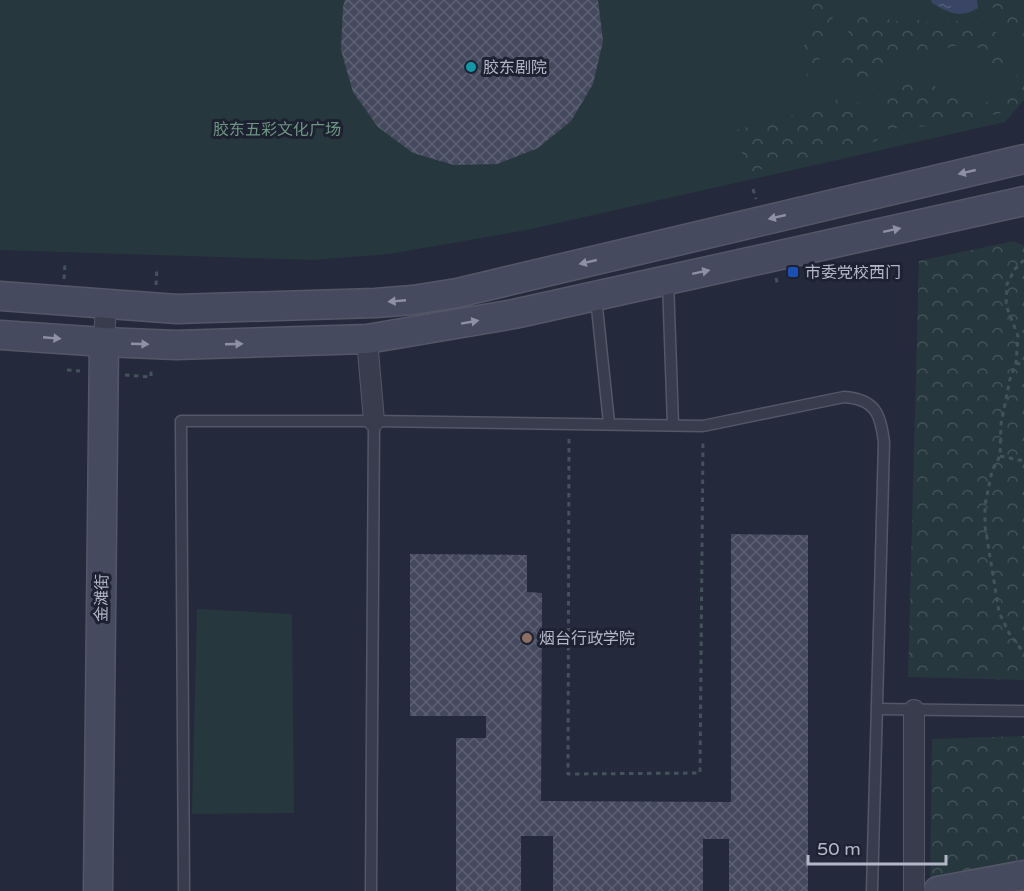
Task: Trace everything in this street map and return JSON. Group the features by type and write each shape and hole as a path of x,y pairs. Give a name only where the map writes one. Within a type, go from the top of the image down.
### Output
{"street":[{"path":"0,296 188,309 309,306 413,300 457,293 1024,159"},
{"path":"0,334 176,345 367,339 514,314 1024,201"},
{"name":"金滩街","path":"98,891 106,305"},
{"path":"367,339 374,421"},
{"path":"914,710 914,891"},
{"path":"938,891 1024,875"}],"lane":[{"path":"668,279 673,425"},
{"path":"596,295 609,423"},
{"path":"183,891 181,421 609,423 703,426 835,398 863,400 875,411 883,435 885,453 872,891"},
{"path":"371,891 374,421"},
{"path":"878,709 1024,711"}],"path":[{"path":"1024,260 1015,269 1007,284 1006,305 1018,336 1016,363 1001,424 1000,456 992,471 985,506 985,526 999,612 1009,633 1024,653"},
{"path":"1016,363 1024,364"},
{"path":"569,423 568,774 700,773 703,426"},
{"path":"1000,456 1024,461"}],"green space":[{"name":"胶东五彩文化广场","path":"0,0 1024,0 1024,100 1005,122 527,230 389,254 313,260 0,250"},
{"path":"813,0 837,0 840,4 821,40 819,64 828,80 808,84 803,51"},
{"path":"993,0 1022,0 1024,45 990,4"},
{"path":"856,12 896,21 914,19 936,24 972,19 998,33 1009,56 998,82 990,82 979,48 953,46 926,56 890,52 870,94 841,68 844,42"},
{"path":"1019,68 1024,70 1024,93 1016,109 952,123 886,129 883,88 903,80 929,83 974,106 1000,98 1010,99"},
{"path":"830,81 870,112 878,141 747,173 736,130 837,105"},
{"path":"1014,241 1024,246 1024,680 908,677 919,261"},
{"path":"197,609 292,614 294,813 192,814"},
{"path":"1024,736 1024,891 930,891 932,739"}],"water":[{"path":"931,0 977,0 978,8 960,14 938,7"}],"building":[{"name":"胶东剧院","path":"345,0 598,0 603,41 593,84 571,121 538,148 497,164 454,165 413,153 378,127 353,92 341,50"},
{"path":"731,534 808,535 808,891 729,891 729,839 703,839 703,891 553,891 553,836 521,836 521,891 456,891 456,738 486,738 486,716 410,716 410,554 527,555 527,592 542,593 541,801 731,802"}],"place":[{"name":"胶东剧院","path":"471,67"},
{"name":"市委党校西门","path":"793,272"},
{"name":"烟台行政学院","path":"527,638"}]}
